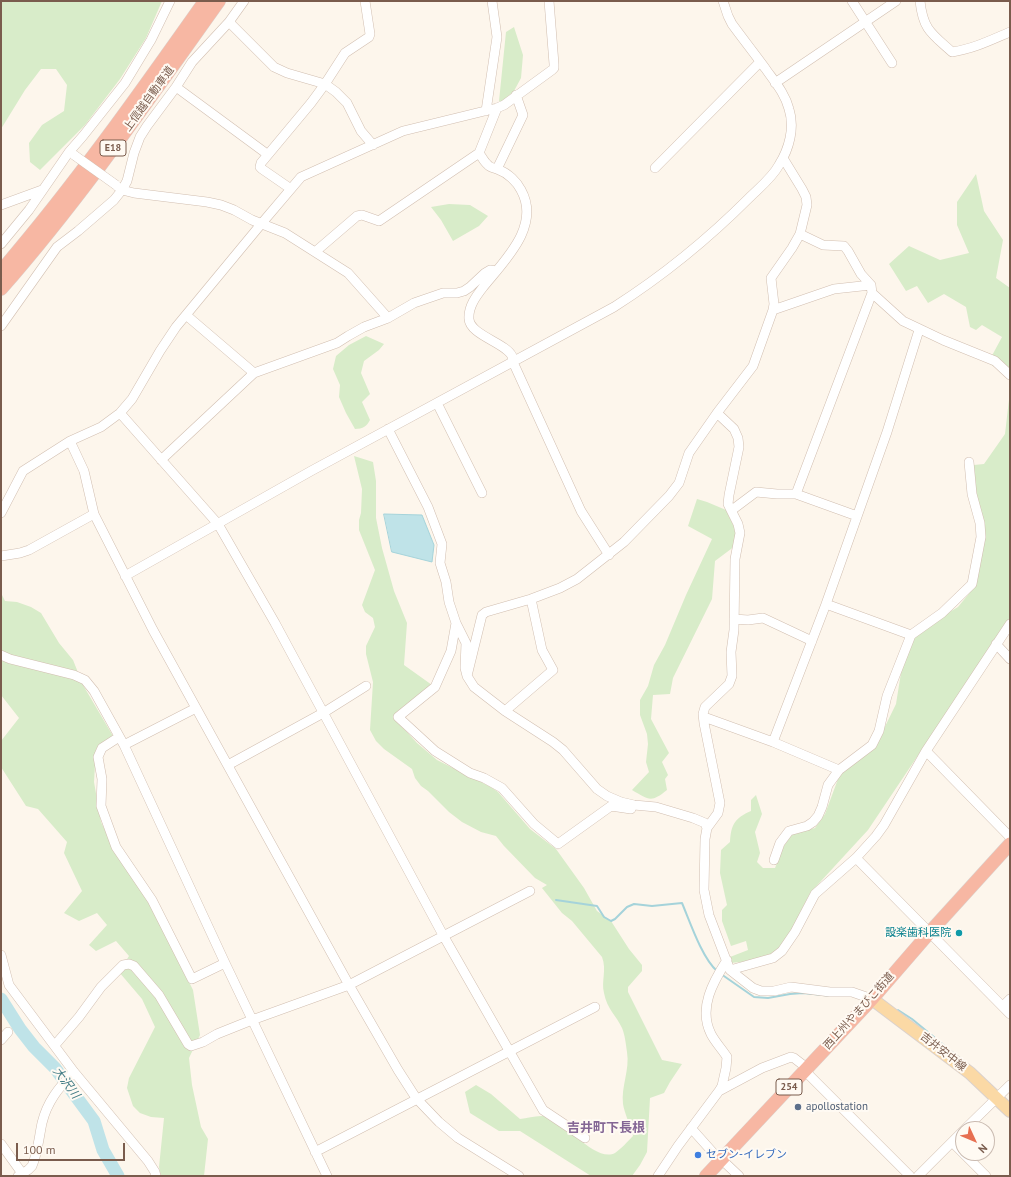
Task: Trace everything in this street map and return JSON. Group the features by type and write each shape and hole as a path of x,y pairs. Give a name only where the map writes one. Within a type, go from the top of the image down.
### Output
{"highway":[{"name":"上信越自動車道","path":"1,270 37,228 79,174 205,1"},
{"name":"上信越自動車道","path":"1,290 89,181 219,1"},
{"name":"西上州やまびこ街道","path":"706,1176 872,999 930,932 1010,844"}],"main road":[{"name":"吉井安中線","path":"872,999 959,1064 1010,1111"}],"street":[{"path":"1,244 29,210 42,190 125,83 151,40 170,1"},
{"path":"1,326 57,247 114,200 119,188 127,181 134,153 140,138 192,62 229,22 244,1"},
{"path":"291,189 262,169 261,163 311,103 345,53 369,37 370,34 365,1"},
{"path":"486,111 497,37 492,1"},
{"path":"1,514 23,471 70,441 101,427 120,413 132,398 160,351 186,315 301,177 403,131 486,111 504,105 554,68 549,1"},
{"path":"125,576 388,429 610,310 648,285 731,215 774,172 783,158 790,139 791,120 786,100 732,24 723,1"},
{"path":"852,1 892,63"},
{"path":"775,83 896,1"},
{"path":"920,1 922,13 928,30 952,52 965,51 1010,32"},
{"path":"229,22 274,67 287,73 325,84 336,92 347,103 361,131 373,145"},
{"path":"655,168 760,62"},
{"path":"176,87 267,154"},
{"path":"497,169 523,115 516,96"},
{"path":"315,252 357,216 362,215 379,221 479,153 497,108"},
{"path":"479,153 488,166 497,169 511,178 520,188 526,199 527,208 525,228 519,241 474,300 469,321 471,325 512,356 513,362 581,511 609,555"},
{"path":"71,154 119,188 134,193 221,205 252,220 285,233 348,273 388,318"},
{"path":"467,676 482,615 486,612 531,599 560,588 577,579 624,542 679,483 689,453 753,366 773,310 774,304 771,278 800,234 807,205 806,197 802,189 783,158"},
{"path":"1,205 42,190"},
{"path":"800,234 823,245 844,246 871,289 903,321 919,330 996,361 1010,375"},
{"path":"161,460 254,373 337,343 364,327 388,318 414,303 444,293 458,293 464,291 485,273 490,270 496,271"},
{"path":"773,310 834,289 871,289"},
{"path":"796,494 871,289"},
{"path":"186,315 254,373"},
{"path":"774,742 826,604 887,432 919,330"},
{"path":"437,403 482,493"},
{"path":"120,413 218,524 275,623 443,936 544,1110 585,1138"},
{"path":"717,413 734,429 738,438 739,447 728,504 738,524 740,533 735,559 732,676 730,684 705,707 704,717 720,803 718,813 707,828 705,839 704,890 709,915 730,970 753,988 761,991 774,991 791,987 830,992 852,992 872,999"},
{"path":"388,429 428,506 442,544 440,563 446,582 448,602 466,643 465,668 467,676 474,687 505,711 563,750 597,789 608,796 634,805 656,807 693,818 705,823 707,828"},
{"path":"70,441 84,471 94,514 152,630 349,985 398,1070 418,1099 439,1122 458,1138 519,1176"},
{"path":"774,860 780,842 789,831 807,826 818,816 828,785 839,770 872,745 879,731 887,696 911,635 942,613 972,584 981,537 980,523 972,494 969,462"},
{"path":"732,510 756,492 796,494 857,516"},
{"path":"1,556 29,550 94,514"},
{"path":"505,711 553,670 542,650 531,599"},
{"path":"826,604 911,635"},
{"path":"734,619 748,620 763,618 812,641"},
{"path":"456,623 452,651 435,687 398,717 435,751 470,773 484,778 502,788 534,824 558,844 610,806 643,811 656,807"},
{"path":"730,970 773,958 782,951 795,932 815,894 856,858 876,836 884,825 926,751 1010,624"},
{"path":"996,644 1010,659"},
{"path":"1,655 10,659 74,675 85,680 94,691 121,741 327,1176"},
{"path":"228,765 323,713 366,686"},
{"path":"196,708 102,748 98,756 102,779 101,806 116,847 152,900 192,980 225,963"},
{"path":"704,717 774,742 839,770"},
{"path":"926,751 1010,837"},
{"path":"856,858 1010,1014"},
{"path":"55,1045 79,1017 101,987 124,965 129,964 134,966 159,995 188,1044 191,1046 252,1020 349,985 530,891"},
{"path":"1,955 9,985 55,1045 72,1073 148,1161 156,1176"},
{"path":"658,1176 722,1086 727,1057 711,1035 708,1025 706,1005 713,984 727,960"},
{"path":"1003,1006 1010,999"},
{"path":"315,1152 595,1007"},
{"path":"1,1040 8,1032"},
{"path":"719,1091 762,1068 791,1057 794,1058 910,1176"},
{"path":"1,1144 21,1175 32,1166 42,1122 49,1102 72,1073"},
{"path":"973,1121 1010,1085"},
{"path":"691,1128 716,1156 739,1176"},
{"path":"918,1176 955,1139"},
{"path":"952,1142 986,1176"}],"green space":[{"path":"1,1 162,1 146,38 120,79 85,125 40,170 30,162 29,143 42,125 64,111 67,85 56,69 41,69 25,90 1,129"},
{"path":"514,27 523,55 521,78 514,91 502,102 499,101 506,32"},
{"path":"976,174 984,211 1003,240 996,278 1010,288 1010,381 1004,372 988,363 1002,337 982,325 976,330 970,327 966,307 944,294 928,303 917,286 906,291 889,264 909,246 940,260 969,253 957,225 957,202"},
{"path":"449,204 470,205 488,216 479,226 453,241 441,220 431,207"},
{"path":"366,336 384,344 379,350 364,361 361,373 370,394 362,402 370,420 364,427 355,429 339,397 340,385 333,369 336,356 349,345"},
{"path":"1010,391 1010,618 868,830 810,893 791,931 780,948 768,957 751,961 730,963 730,957 748,950 746,941 731,946 722,921 722,910 727,905 720,873 721,850 730,842 731,831 735,822 741,816 751,811 751,800 756,795 762,814 755,832 760,853 757,862 763,868 775,868 784,846 792,834 815,828 825,814 841,771 875,747 896,704 904,654 912,640 931,623 958,607 976,585 985,539 974,495 974,465 984,464 1005,434"},
{"path":"354,456 373,462 376,481 376,518 382,548 394,591 407,623 404,665 432,685 394,718 417,743 437,760 498,792 530,829 556,849 584,888 597,911 611,921 629,949 642,965 642,971 628,987 628,992 662,1060 682,1064 664,1093 650,1098 647,1152 632,1176 591,1176 520,1131 499,1131 470,1113 465,1092 476,1085 491,1094 520,1119 538,1116 548,1117 590,1148 607,1155 615,1153 633,1136 623,1104 623,1091 628,1059 624,1034 605,999 603,989 604,966 602,957 572,921 562,913 542,888 547,885 535,878 496,836 481,832 462,822 449,812 421,786 415,778 412,769 384,749 376,741 370,730 373,682 366,654 366,646 375,627 373,618 365,612 362,605 375,570 359,530 362,489"},
{"path":"697,499 726,510 736,531 735,546 715,561 712,599 673,678 670,694 653,695 651,719 669,753 662,762 668,775 665,779 667,790 657,797 650,799 632,790 649,772 646,762 648,744 647,734 640,715 640,700 648,686 654,665 665,645 712,539 688,526"},
{"path":"1,593 5,601 17,602 31,607 41,613 59,643 73,660 83,685 113,736 96,749 94,782 101,822 117,855 148,900 193,990 200,1035 189,1058 192,1085 201,1127 208,1139 204,1176 161,1176 159,1167 164,1118 151,1117 140,1113 133,1106 127,1088 129,1078 155,1027 142,999 119,972 129,956 116,941 96,951 89,945 107,925 97,913 79,921 64,913 82,891 64,853 67,842 38,809 26,806 1,767 1,741 19,718 1,695"}],"water":[{"path":"384,514 422,515 434,545 432,562 392,552"}],"waterway":[{"path":"556,900 597,906 604,917 611,921 627,907 634,904 652,906 682,903 701,949 706,958 717,971"},
{"path":"721,974 754,997 768,998 803,993 833,996"},
{"name":"大沢川","path":"1,999 20,1029 34,1047 55,1068 94,1121 103,1150 118,1176"},
{"path":"898,1010 912,1019 963,1061"}],"place":[{"name":"設楽歯科医院","path":"959,933"},
{"name":"apollostation","path":"798,1107"},
{"name":"セブン-イレブン","path":"698,1155"}],"district":[{"name":"吉井町下長根","path":"606,1128"}]}
